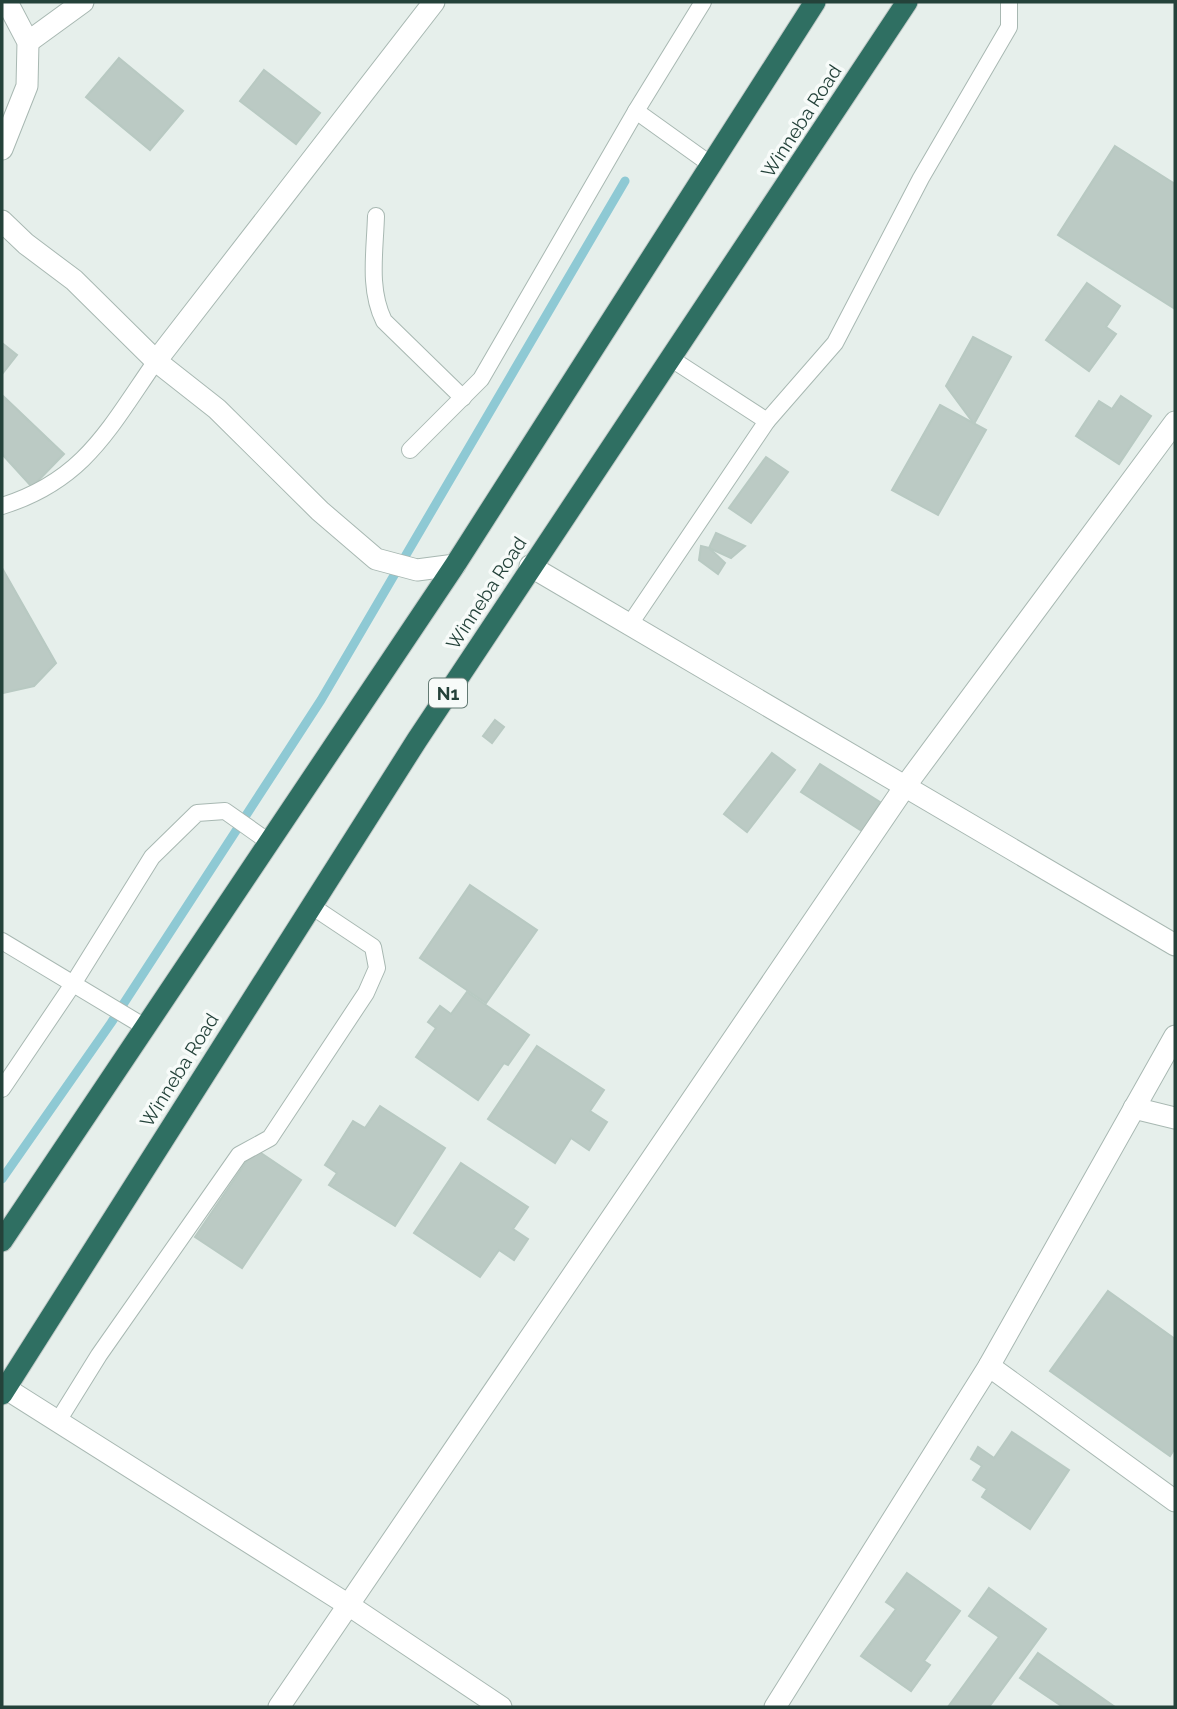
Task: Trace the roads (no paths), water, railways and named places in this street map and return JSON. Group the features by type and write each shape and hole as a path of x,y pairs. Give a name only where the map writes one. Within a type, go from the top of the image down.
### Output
{"highway":[{"path":"2,1241 455,565 815,2"},
{"name":"Winneba Road","path":"4,1391 310,905 530,566 907,2"}],"street":[{"path":"2,149 27,86 28,42 7,2"},
{"path":"28,42 83,2"},
{"path":"156,361 434,2"},
{"path":"2,221 26,244 74,280 156,361 218,410 320,511 376,559 417,570 455,565"},
{"path":"279,1707 906,785 1175,422"},
{"path":"530,566 1175,945"},
{"path":"775,1707 989,1366 1175,1036"},
{"path":"1134,1108 1175,1118"},
{"path":"989,1366 1175,1501"},
{"path":"4,1391 58,1421 350,1606 501,1707"}],"lane":[{"path":"630,624 767,421 835,343 921,178 1009,27 1009,2"},
{"path":"410,450 463,398 493,361 697,5"},
{"path":"636,111 710,164"},
{"path":"376,216 376,306 384,321 463,398"},
{"path":"670,358 767,421"},
{"path":"2,506 31,497 60,481 93,450 156,361"},
{"path":"2,1089 73,984 152,857 197,813 225,811 269,842"},
{"path":"58,1421 99,1356 239,1155 270,1138 366,993 377,968 373,947 310,905"},
{"path":"2,941 145,1027"}],"waterway":[{"path":"2,1179 111,1023 321,700 625,181"}]}
